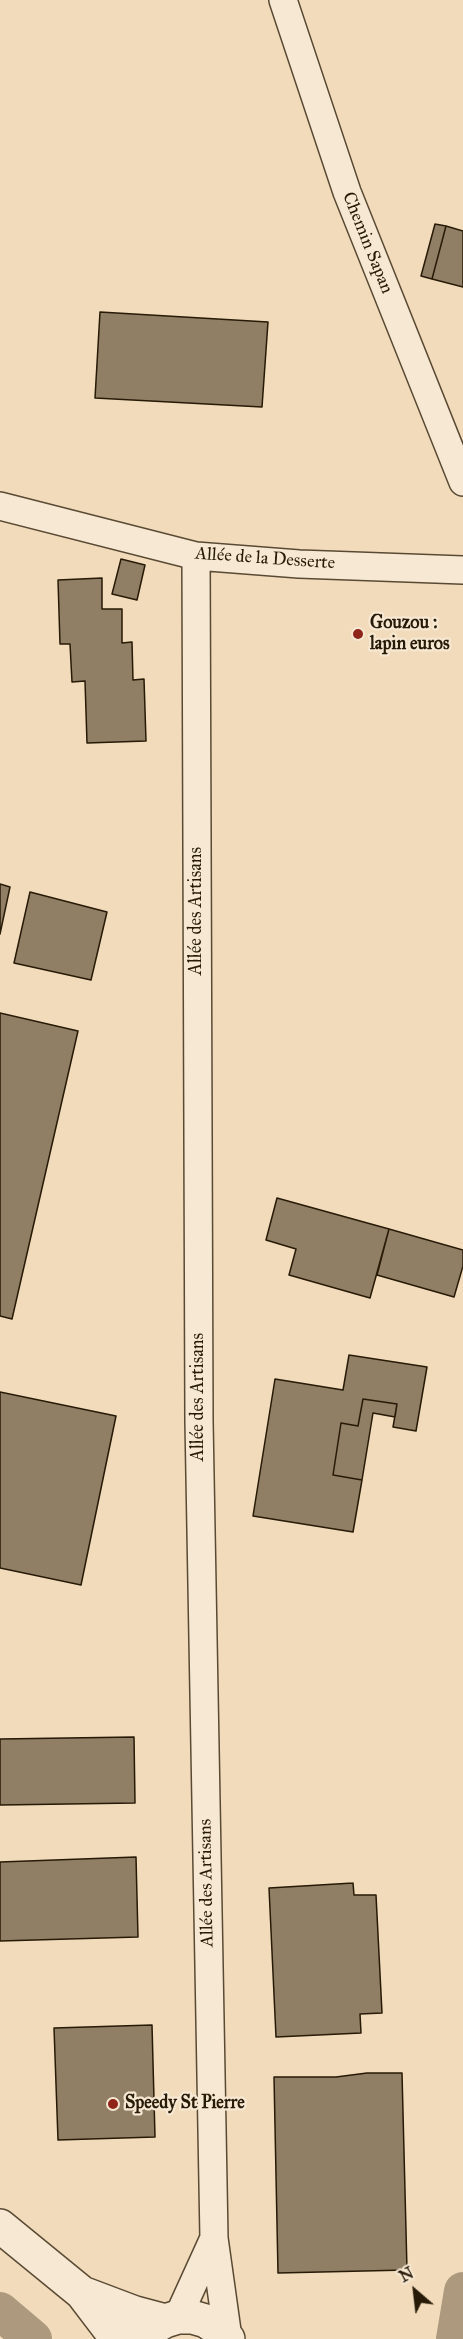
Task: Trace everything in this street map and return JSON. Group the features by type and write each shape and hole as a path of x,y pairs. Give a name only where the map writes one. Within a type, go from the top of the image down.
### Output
{"street":[{"name":"Chemin Sapan","path":"283,0 347,192 463,482"},
{"name":"Allée de la Desserte","path":"0,506 196,556 299,564 463,570"},
{"name":"Allée des Artisans","path":"196,556 199,1421 214,2238 228,2339"},
{"path":"0,2226 82,2294 117,2339"},
{"name":"Allée des Artisans","path":"162,2326 214,2238"},
{"path":"82,2294 135,2313 162,2326 192,2317 206,2321 228,2339"}],"building":[{"path":"435,224 446,226 432,279 421,276"},
{"path":"446,226 463,231 463,287 432,279"},
{"path":"100,312 268,322 262,407 95,398"},
{"path":"121,559 145,565 137,600 112,594"},
{"path":"102,578 102,609 122,609 122,643 132,642 133,680 144,679 146,741 87,743 85,681 72,682 70,644 60,644 58,580"},
{"path":"0,884 10,887 0,934"},
{"path":"30,892 107,912 91,980 14,963"},
{"path":"0,1013 78,1031 12,1319 0,1316"},
{"path":"277,1198 389,1229 370,1298 289,1275 296,1249 266,1240"},
{"path":"389,1229 463,1250 463,1266 454,1297 377,1275"},
{"path":"349,1355 427,1367 416,1431 393,1427 397,1404 363,1399 358,1426 341,1423 333,1475 362,1480 353,1532 253,1516 275,1379 343,1390"},
{"path":"0,1392 116,1416 81,1585 0,1568"},
{"path":"363,1399 397,1404 395,1417 373,1413 362,1480 333,1475 341,1423 358,1426"},
{"path":"134,1737 135,1803 0,1805 0,1739"},
{"path":"136,1857 138,1937 0,1941 0,1862"},
{"path":"353,1883 354,1895 376,1895 382,2013 360,2014 361,2033 276,2037 269,1888"},
{"path":"152,2025 155,2137 58,2140 54,2028"},
{"path":"367,2073 402,2073 407,2270 278,2273 274,2077 336,2077"}],"waterway":[{"path":"455,2339 463,2291"},
{"path":"0,2311 33,2339"}],"place":[{"name":"Gouzou : lapin euros","path":"358,634"},
{"name":"Speedy St Pierre","path":"113,2104"}]}
